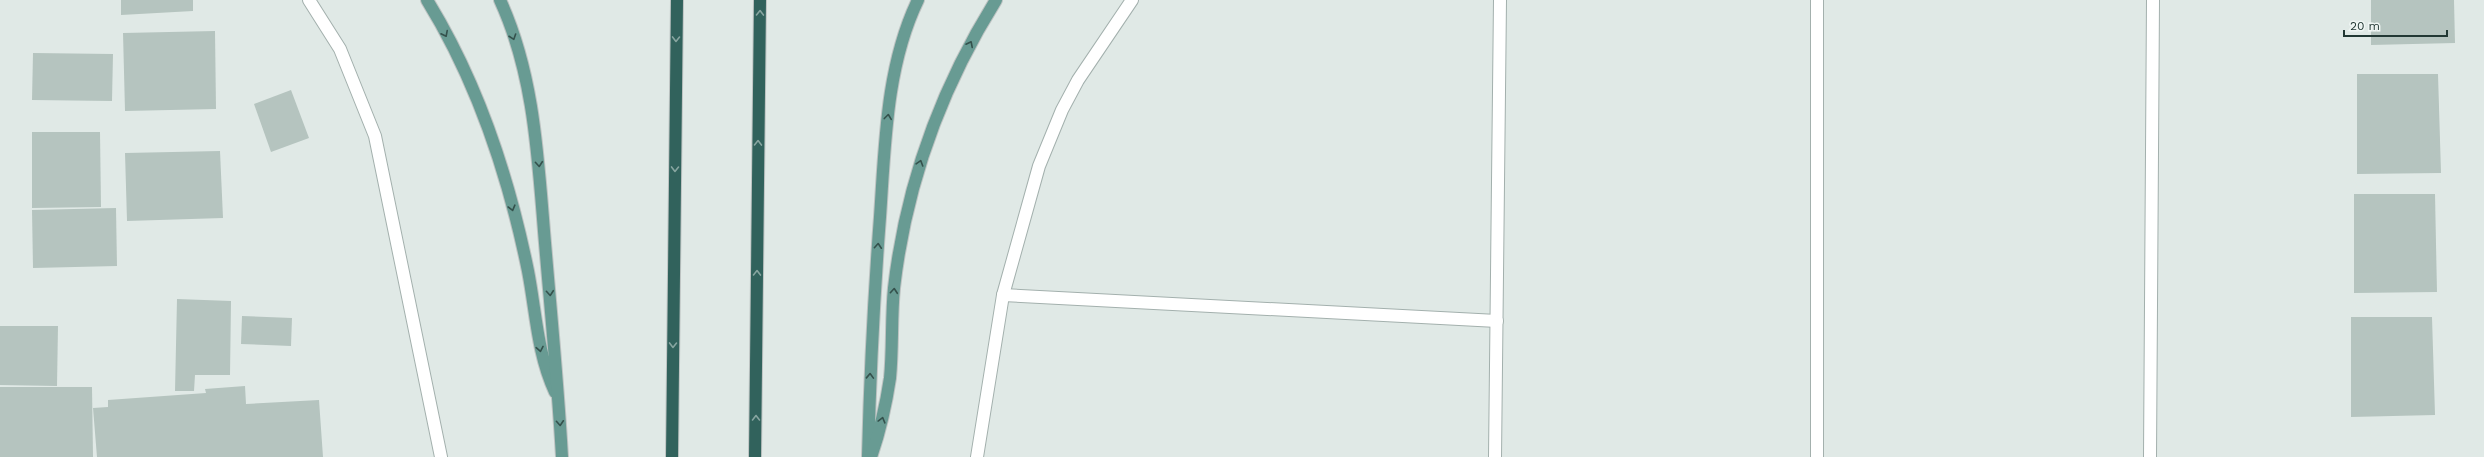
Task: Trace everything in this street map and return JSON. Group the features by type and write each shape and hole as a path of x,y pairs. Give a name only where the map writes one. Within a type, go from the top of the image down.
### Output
{"highway":[{"path":"672,457 677,0"},
{"path":"755,457 760,0"}],"main road":[{"path":"427,0 456,55 498,158 528,271 542,360 559,401"},
{"path":"500,0 519,55 531,106 538,158 559,401 562,457"},
{"path":"869,457 870,372 884,153 894,78 904,39 918,0"},
{"path":"869,457 885,412 890,377 894,289 902,236 913,184 929,133 949,84 973,37 996,0"}],"street":[{"path":"309,0 340,49 375,136 441,457"},
{"path":"977,457 1003,295 1039,166 1062,110 1088,64 1132,0"},
{"path":"1495,457 1500,0"},
{"path":"1817,0 1817,457"},
{"path":"2150,457 2153,0"},
{"path":"1003,295 1497,321"}],"building":[{"path":"121,0 193,0 193,11 121,15"},
{"path":"2371,0 2454,0 2455,43 2371,45"},
{"path":"215,31 216,109 125,111 123,33"},
{"path":"33,53 113,54 112,101 32,100"},
{"path":"2357,74 2438,74 2441,173 2357,174"},
{"path":"291,90 309,138 271,152 254,104"},
{"path":"32,132 100,132 101,207 32,208"},
{"path":"220,151 223,218 127,221 125,153"},
{"path":"2354,194 2435,194 2437,292 2354,293"},
{"path":"116,208 117,266 33,268 32,210"},
{"path":"177,299 231,301 230,375 195,375 194,391 175,391"},
{"path":"242,316 292,318 291,346 241,344"},
{"path":"2351,317 2432,317 2435,415 2351,417"},
{"path":"0,326 58,326 57,386 0,385"},
{"path":"245,386 246,404 319,400 323,457 97,457 93,408 108,407 108,400 206,393 205,389"},
{"path":"0,387 92,387 93,457 0,457"}]}
